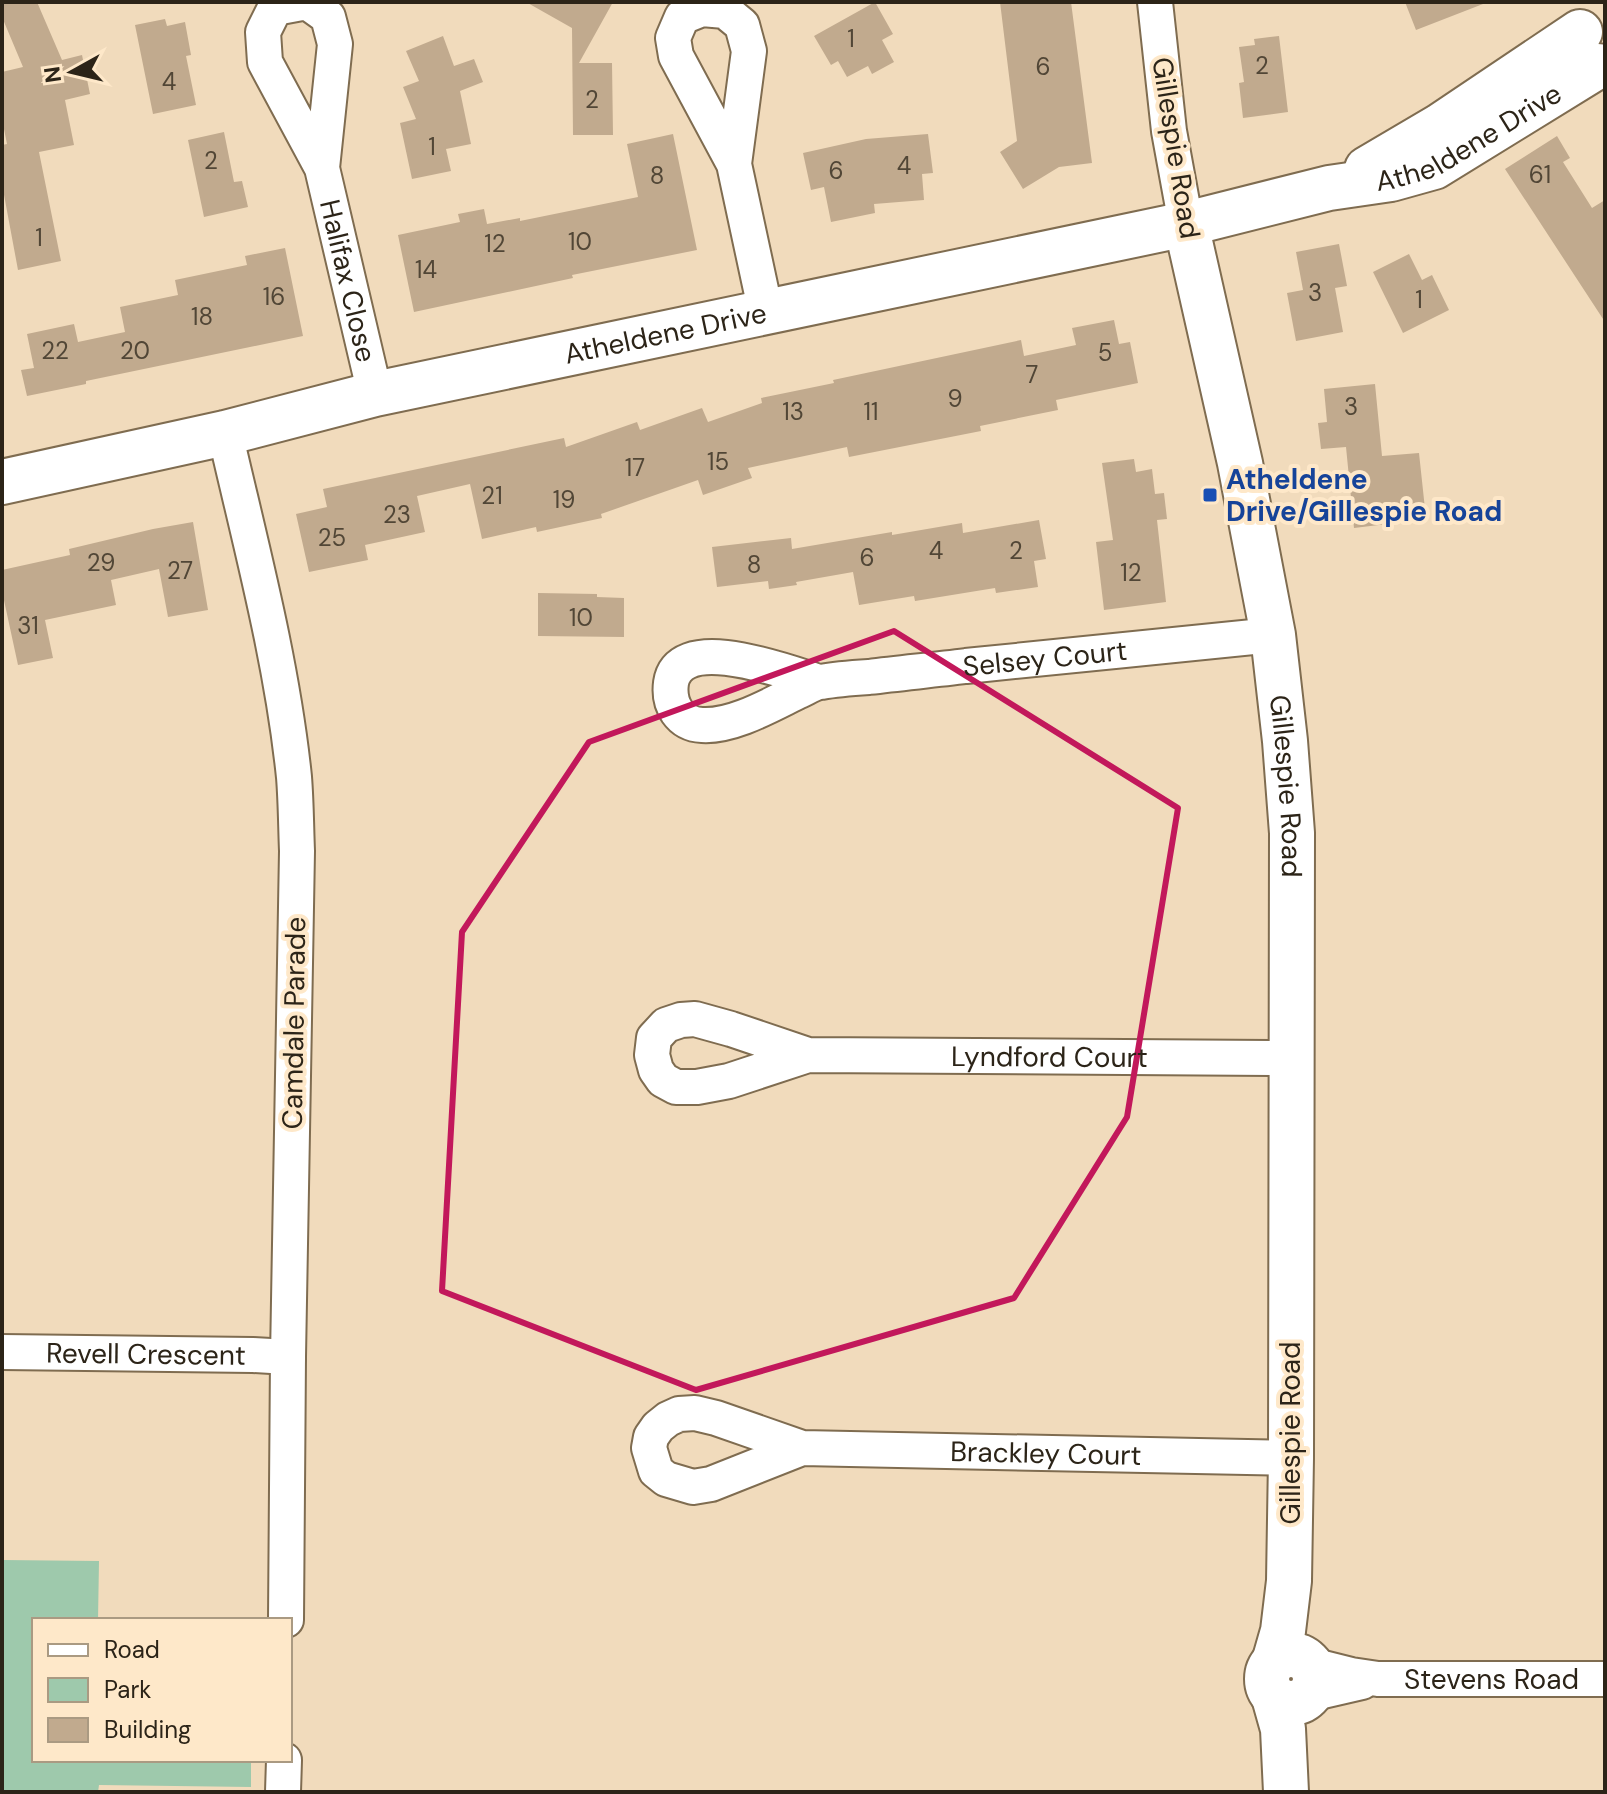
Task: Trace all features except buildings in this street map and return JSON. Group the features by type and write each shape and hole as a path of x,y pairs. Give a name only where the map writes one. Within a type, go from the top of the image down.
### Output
{"street":[{"name":"Gillespie Road","path":"1155,2 1169,131 1186,224 1240,463 1273,635 1292,833 1289,1581 1297,1632 1297,1679 1286,1785"},
{"name":"Atheldene Drive","path":"2,482 225,433 375,394 1186,224 1329,188 1391,179 1434,167 1589,45"},
{"path":"734,164 766,313"},
{"name":"Halifax Close","path":"322,168 375,394"},
{"name":"Camdale Parade","path":"225,433 267,619 294,779 297,851 286,1618"},
{"name":"Selsey Court","path":"819,682 1273,635"},
{"name":"Lyndford Court","path":"808,1055 1292,1058"},
{"name":"Revell Crescent","path":"2,1352 288,1357"},
{"name":"Brackley Court","path":"802,1448 1291,1458"},
{"name":"Stevens Road","path":"1297,1679 1351,1675 1378,1679 1605,1679"},
{"path":"283,1792 284,1762"}],"highlighted area":[{"path":"894,631 1178,808 1127,1117 1014,1298 696,1390 442,1291 462,932 589,742"}],"green space":[{"path":"2,1560 99,1561 98,1618 32,1618 32,1762 251,1762 251,1787 99,1785 98,1792 2,1792"}],"place":[{"name":"Atheldene Drive/Gillespie Road","path":"1210,495"}]}
